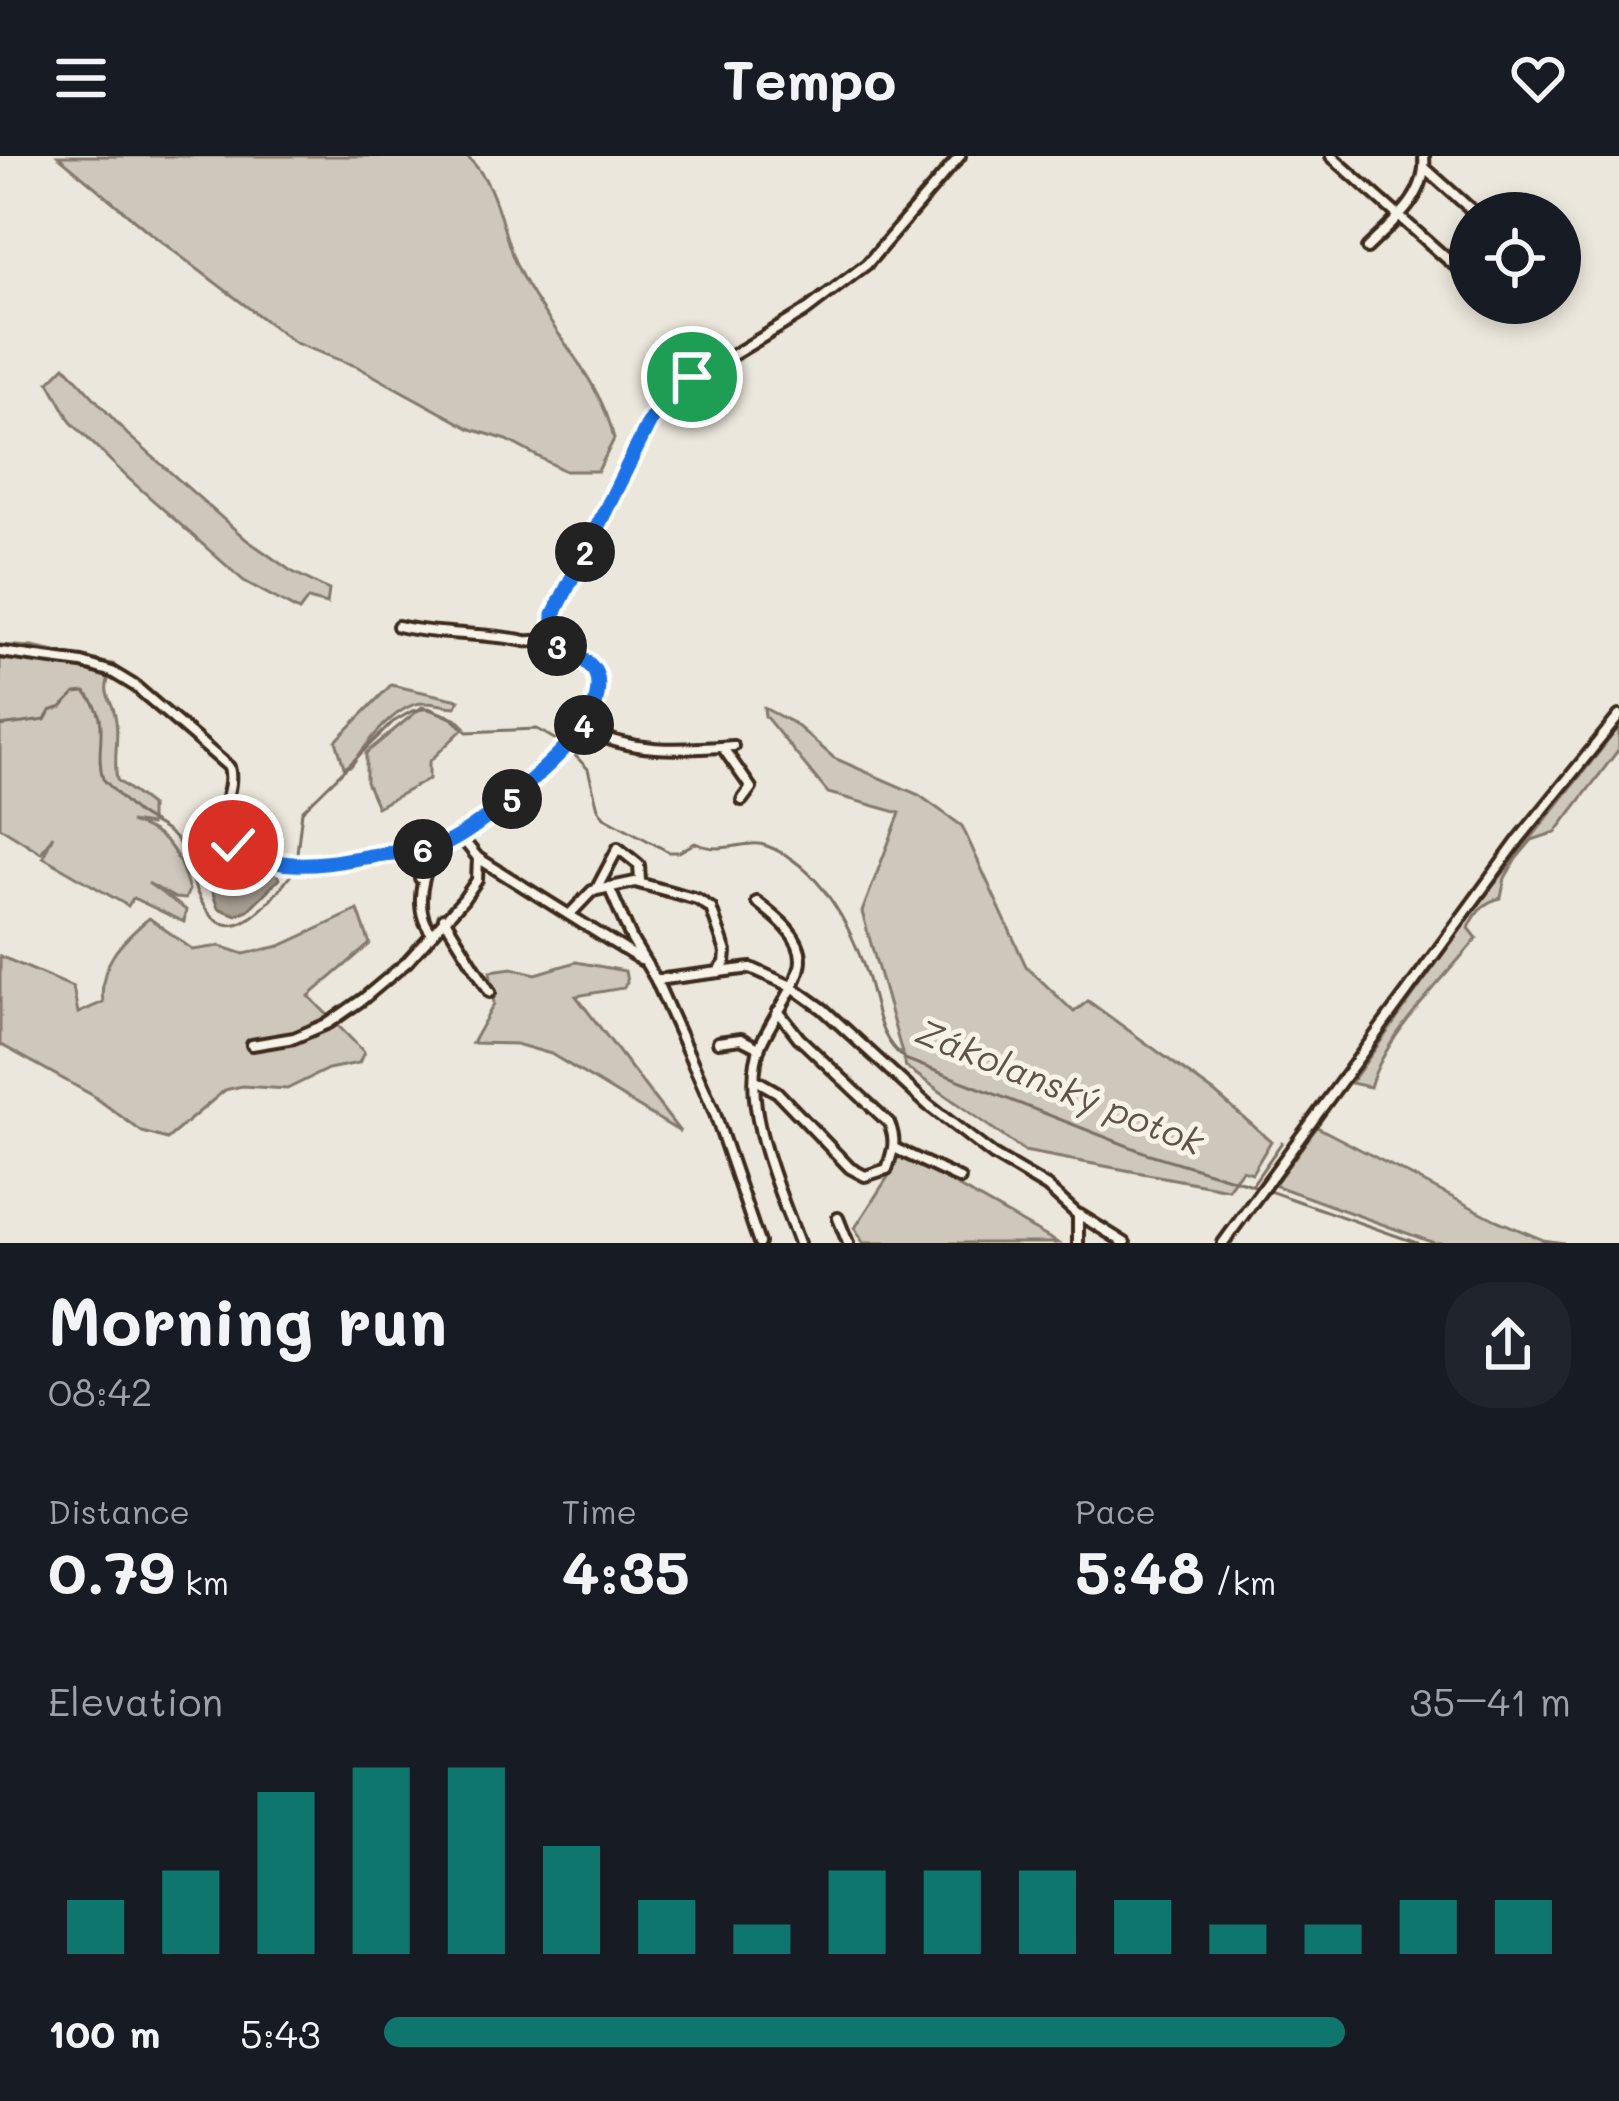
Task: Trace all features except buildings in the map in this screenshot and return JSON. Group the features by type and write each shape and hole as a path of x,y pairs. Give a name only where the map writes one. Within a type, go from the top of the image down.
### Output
{"street":[{"path":"553,641 552,624 559,604 638,444 666,399 692,377 804,312 867,264 960,156"},
{"path":"1331,156 1449,261"},
{"path":"1367,248 1415,200 1424,156"},
{"path":"1425,168 1452,192"},
{"path":"0,652 99,667 136,686 230,767 233,780 221,820 222,831 233,845 247,854 297,866 327,866 434,848 460,836 512,799 582,727 595,706 597,676 591,666 553,641 398,626"},
{"path":"1223,1243 1520,838 1619,716"},
{"path":"582,727 666,751 727,747 751,788 742,800"},
{"path":"460,836 478,858 646,964"},
{"path":"421,883 434,848"},
{"path":"570,914 596,890 618,848 639,866 640,881"},
{"path":"414,850 423,922 431,932"},
{"path":"252,1045 295,1038 328,1023 406,962 477,880 478,858"},
{"path":"596,890 640,881 711,908 726,952 718,972"},
{"path":"609,887 714,1111 759,1243"},
{"path":"757,902 781,920 799,946 802,964 759,1048 756,1080 762,1132 799,1243"},
{"path":"444,918 490,992"},
{"path":"656,980 752,968 791,986 993,1155 1125,1243"},
{"path":"756,1080 777,1092 850,1168 865,1176 887,1169 895,1148 889,1123 799,1038 778,1011"},
{"path":"718,1042 741,1039 759,1048"},
{"path":"895,1148 960,1179"},
{"path":"1078,1215 1078,1243"},
{"path":"838,1219 848,1243"}],"shaded area":[{"path":"58,156 466,156 491,190 524,280 607,416 614,439 598,471 565,471 507,440 471,429 356,366 295,343"},
{"path":"65,366 127,434 247,540 329,590 327,604 308,599 299,611 244,581 128,478 71,422 49,382"},
{"path":"0,645 113,664 107,691 116,721 117,780 150,805 150,825 130,822 163,839 180,865 189,890 185,899 148,883 186,910 184,922 133,898 128,906 43,857 53,835 41,853 0,827"},
{"path":"391,685 459,700 456,707 426,703 404,709 383,726 351,766 344,767 336,741"},
{"path":"422,707 456,718 465,727 429,762 429,779 377,807 366,782 366,753"},
{"path":"764,708 795,724 834,758 919,795 962,826 1026,966 1074,1012 1088,1001 1215,1093 1271,1141 1252,1173 1242,1170 1228,1189 1024,1151 906,1067 862,912 900,813 828,793 765,716"},
{"path":"1619,727 1619,749 1556,832 1532,840 1516,859 1501,898 1478,912 1469,928 1477,938 1402,1028 1370,1087 1351,1083 1479,904"},
{"path":"220,849 276,872 279,879 248,910 236,915 218,908 206,875 206,861"},
{"path":"358,910 370,944 309,996 364,1052 359,1063 328,1069 287,1089 242,1086 225,1090 167,1139 142,1132 92,1095 0,1044 0,956 73,987 78,1013 103,1002 108,965 149,918 193,950 220,946 244,954 280,946"},
{"path":"576,962 625,971 623,988 576,996 680,1132 551,1054 516,1044 472,1043 494,1004 490,971 512,968 536,974"},
{"path":"1317,1127 1496,1220 1543,1240 1564,1243 1434,1243 1274,1185"},
{"path":"897,1152 1058,1243 863,1243 855,1228 891,1172"}],"waterway":[{"name":"Zákolanský potok","path":"0,726 45,720 75,693 85,692 99,713 103,779 136,812 176,839 199,897 210,915 223,923 248,919 294,871"},
{"name":"Zákolanský potok","path":"296,861 302,811 393,722 412,711 429,708 467,732 537,729 565,745 588,769 604,817 669,852 695,843 716,848 759,844 803,868 842,918 860,957 883,1031 905,1059 1146,1153 1417,1243"},
{"path":"1252,1185 1282,1142"}],"route":[{"path":"233,845 247,854 297,866 327,866 434,848 460,836 512,799 593,712 597,676 591,666 553,641 554,614 651,419 672,392 692,377"}]}
